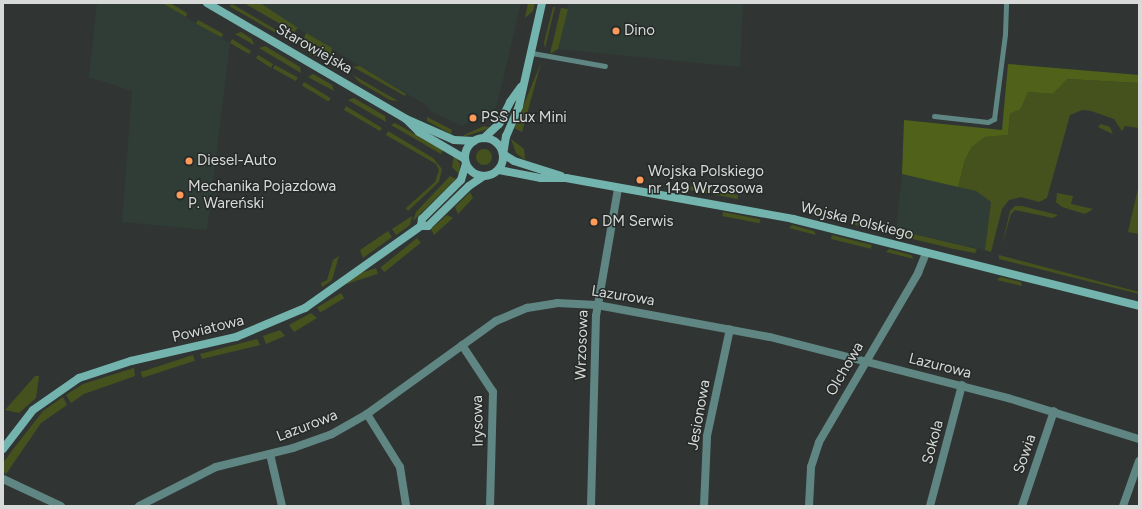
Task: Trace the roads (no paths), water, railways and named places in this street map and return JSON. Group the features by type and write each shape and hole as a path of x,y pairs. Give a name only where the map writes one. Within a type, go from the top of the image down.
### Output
{"street":[{"name":"Starowiejska","path":"208,3 406,119 454,140 474,141"},
{"path":"522,86 510,102 499,124 484,138 474,141 467,149 466,162 473,173 484,176 499,170 506,136 519,106 522,86 532,53 542,3"},
{"name":"Starowiejska","path":"406,119 418,132 466,162"},
{"path":"484,138 498,144 503,154"},
{"name":"Wojska Polskiego","path":"503,154 514,160 566,178 793,219 1139,306"},
{"name":"Powiatowa","path":"421,226 422,219 461,180 466,162"},
{"name":"Wojska Polskiego","path":"499,170 541,178 566,178"},
{"name":"Powiatowa","path":"3,449 30,414 71,382 121,364 236,337 286,318 314,304 421,226 428,226 469,186 484,176"},
{"name":"Wrzosowa","path":"592,506 597,305 618,188"},
{"name":"Olchowa","path":"809,506 811,467 817,448 865,361 921,268 926,253"},
{"name":"Lazurowa","path":"139,506 216,468 320,439 367,414 496,321 527,308 565,303 597,305 730,329 962,385 1054,411 1139,439"},
{"name":"Jesionowa","path":"704,506 707,436 730,329"},
{"name":"Irysowa","path":"462,345 493,392 490,506"},
{"name":"Sokola","path":"930,506 962,385"},
{"name":"Sowia","path":"1022,506 1054,411"},
{"path":"367,414 400,467 406,506"},
{"path":"270,454 282,506"},
{"path":"1123,506 1139,461"},
{"path":"3,479 61,506"}],"lane":[{"path":"934,116 988,122 994,119 1005,34 1006,3"},
{"path":"532,53 605,66"}],"place":[{"name":"Dino","path":"616,31"},
{"name":"PSS Lux Mini","path":"473,118"},
{"name":"Diesel-Auto","path":"189,161"},
{"name":"Wojska Polskiego nr 149 Wrzosowa","path":"640,180"},
{"name":"Mechanika Pojazdowa P. Wareński","path":"180,195"},
{"name":"DM Serwis","path":"594,222"}]}
